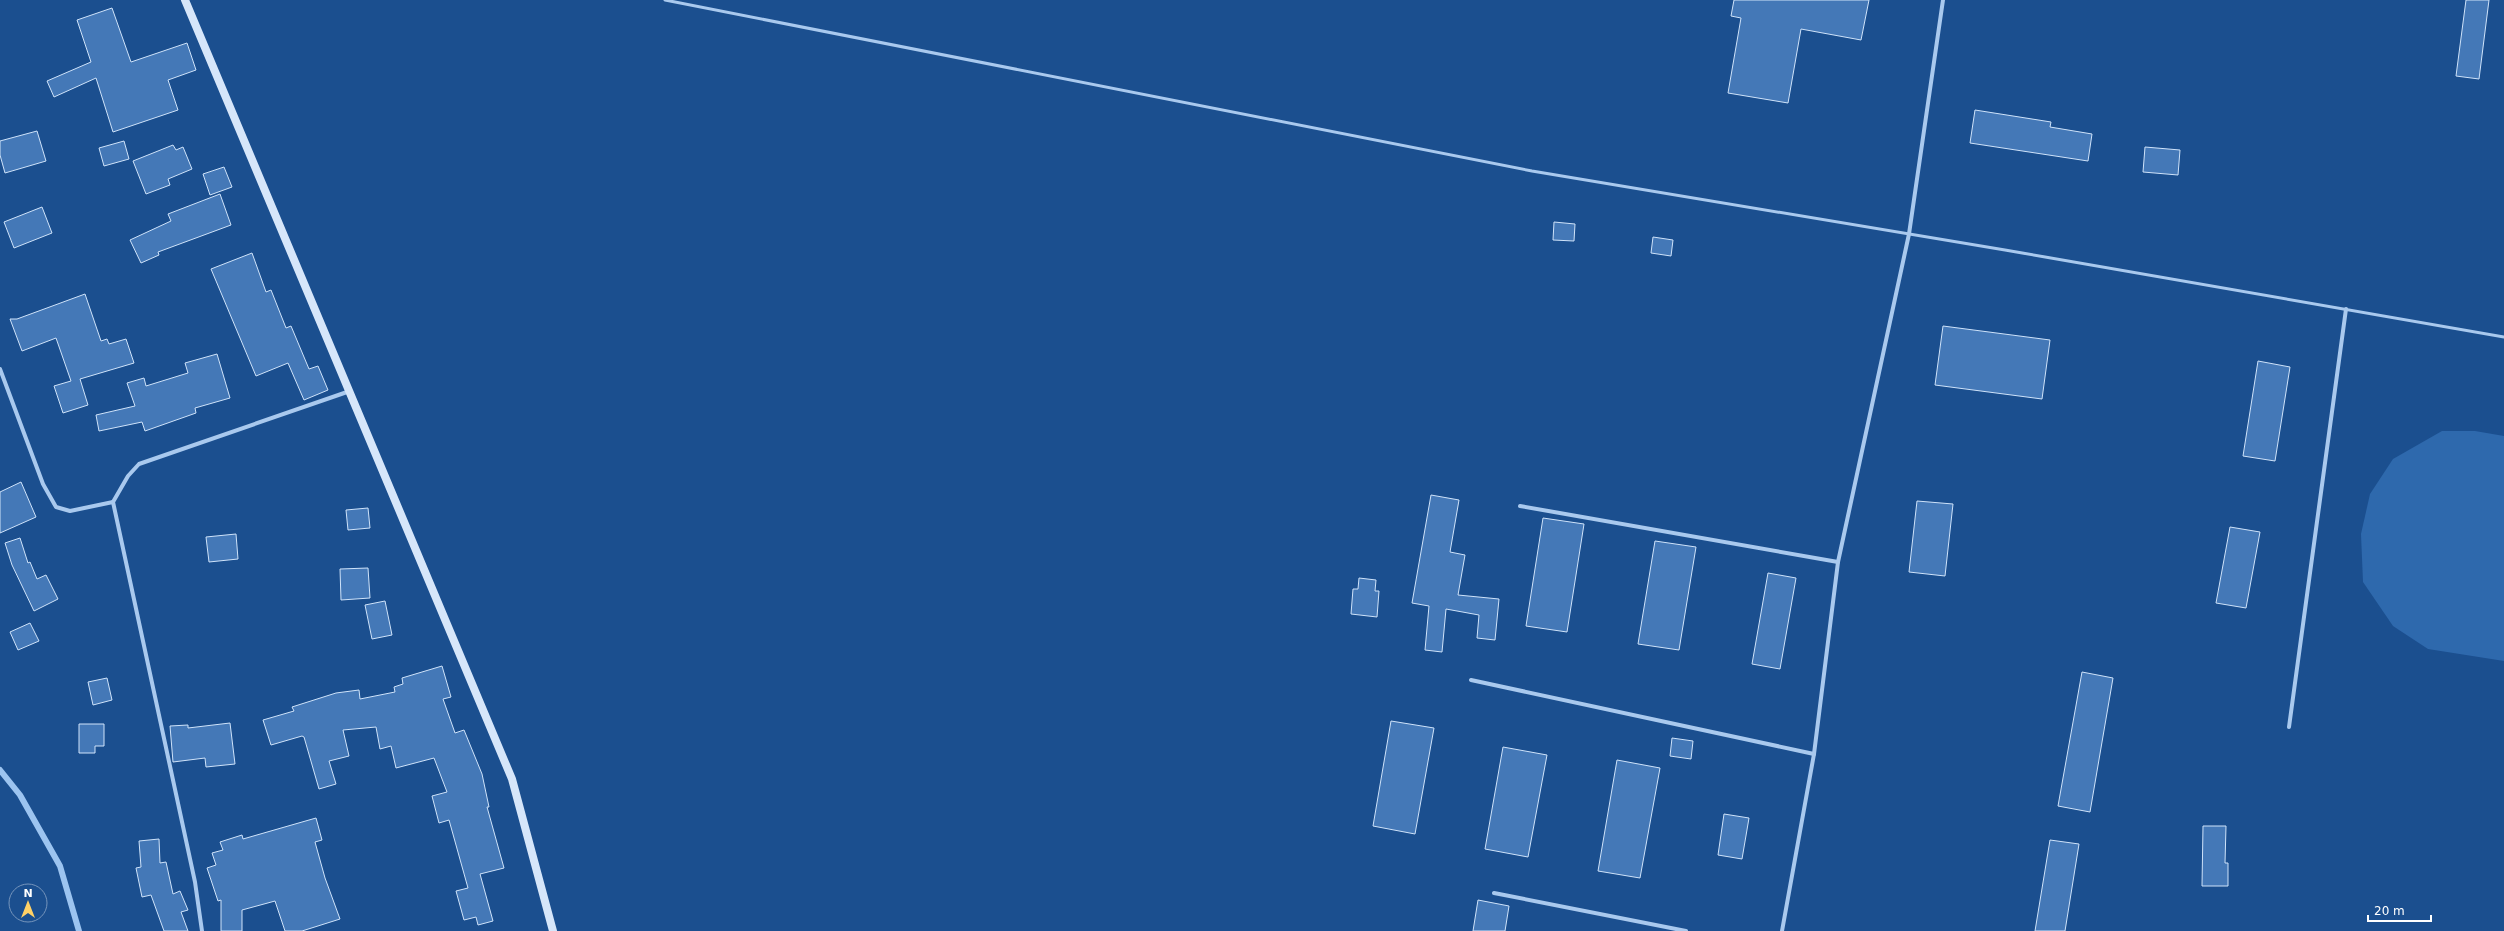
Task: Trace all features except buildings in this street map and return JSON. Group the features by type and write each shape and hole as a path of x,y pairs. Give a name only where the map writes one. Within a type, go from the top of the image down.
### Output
{"main road":[{"path":"185,0 512,779 553,931"}],"street":[{"path":"1782,931 1814,754 1838,562 1909,234 1943,0"},
{"path":"2289,727 2346,309"},
{"path":"0,369 43,484 56,507 70,511 114,502"},
{"path":"202,931 195,882 114,502 128,476 139,464 350,390"},
{"path":"1520,506 1838,562"},
{"path":"1471,680 1814,754"},
{"path":"1494,893 1686,931"}],"lane":[{"path":"665,0 1532,171 1909,234 2504,337"}],"shaded area":[{"path":"2442,431 2475,431 2504,436 2504,661 2428,649 2393,626 2363,582 2361,534 2370,494 2393,459"}],"waterway":[{"path":"0,770 20,795 60,866 79,931"}]}
